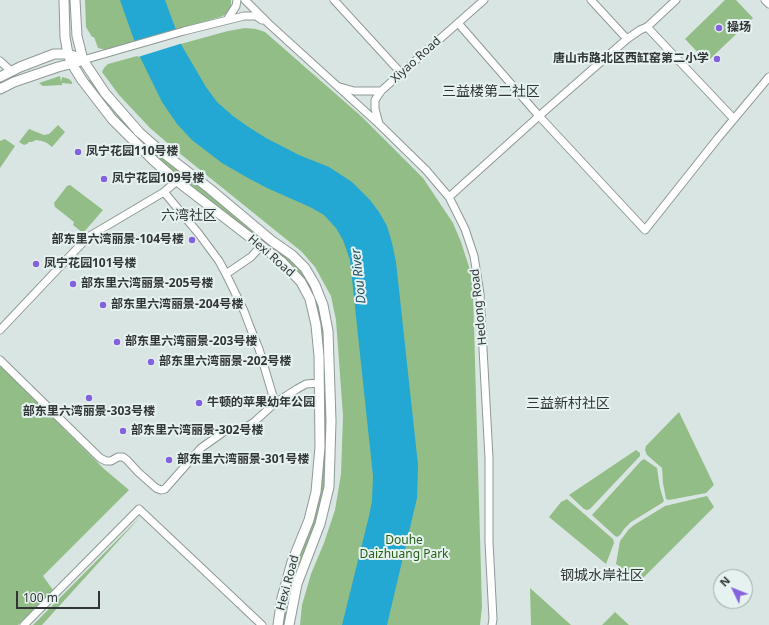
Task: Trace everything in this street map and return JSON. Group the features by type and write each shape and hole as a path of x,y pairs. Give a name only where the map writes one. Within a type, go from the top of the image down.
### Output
{"main road":[{"name":"Hexi Road","path":"64,0 65,37 68,54 72,64 82,80 112,118 148,155 177,181 282,262 301,282 310,299 316,325 319,356 320,446 316,492 309,520 292,562 282,598 278,625"},
{"name":"Hexi Road","path":"75,0 77,36 83,60 105,93 139,132 157,148 210,189 305,268 315,285 323,305 328,331 330,380 331,420 329,487 320,524 297,584 289,625"},
{"path":"0,76 54,54 68,54 83,60"},
{"path":"0,89 14,82 83,60"},
{"path":"319,383 330,380"}],"street":[{"path":"227,20 236,6 237,0"},
{"name":"Hedong Road","path":"245,0 268,24 338,86 426,170 449,197 465,230 474,256 480,294 489,458 489,542 493,619 492,625"},
{"path":"334,0 401,73"},
{"name":"Xiyao Road","path":"338,86 354,91 381,91 484,0"},
{"path":"592,0 627,39"},
{"path":"449,197 627,39 647,27 676,0"},
{"path":"765,0 769,4"},
{"name":"Hedong Road","path":"83,60 132,45 244,16 256,16 268,24"},
{"path":"458,23 539,116 645,230 769,77"},
{"path":"647,27 734,119"},
{"path":"0,61 11,71"},
{"path":"379,124 375,109 375,100 381,91"},
{"path":"0,330 88,237 164,192 189,172"},
{"path":"164,192 199,234 219,261 226,274 244,311 259,350 275,403"},
{"path":"226,274 251,257 261,246"},
{"path":"0,360 100,458 106,461 111,461 118,457 123,457 156,488 161,490 165,489 201,448 225,431 248,426 275,403 297,389 306,384 319,383"},
{"path":"24,625 138,509 262,625"}],"green space":[{"path":"85,0 231,0 231,8 227,14 220,17 106,50 98,48 94,37 92,37 86,27"},
{"name":"操场","path":"725,0 736,0 753,18 707,62 685,39"},
{"name":"Douhe Daizhuang Park","path":"245,28 265,32 361,116 423,178 453,223 461,242 470,270 473,291 482,607 480,625 300,625 302,605 311,574 324,543 335,510 341,474 343,416 336,320 331,296 315,267 302,252 150,128 119,95 102,72 108,64 228,31"},
{"path":"60,76 61,82 62,77 69,79 72,84 62,83 62,85 43,86 39,83"},
{"path":"89,80 117,112 179,170 177,176 140,143 90,84"},
{"path":"58,125 65,132 52,147 47,143 36,140 24,145 19,142 29,129 44,135 49,134"},
{"path":"5,139 15,146 0,168 0,141"},
{"path":"192,179 290,258 300,268 309,281 321,312 324,331 325,377 323,375 304,281 186,183"},
{"path":"70,185 103,210 83,233 73,225 74,222 55,207 54,203 67,186"},
{"path":"0,364 103,468 129,490 43,576 53,590 18,625 0,625"},
{"path":"325,385 327,387 325,487 314,530 293,583 285,625 282,625 283,612 293,573 312,524 323,387"},
{"path":"679,412 714,485 706,493 669,500 666,499 662,468 647,455 645,450 646,446"},
{"path":"636,450 640,453 640,456 590,509 584,509 569,495"},
{"path":"644,459 657,468 660,488 664,501 631,522 617,537 592,515"},
{"path":"707,496 714,507 641,580 616,564 620,541 634,525 665,506"},
{"path":"567,499 613,539 614,543 606,564 549,517 561,502"},
{"path":"141,516 42,625 33,625"},
{"path":"530,588 571,625 531,625"},
{"path":"615,612 629,625 602,625"}],"water":[{"name":"Dou River","path":"120,0 165,0 182,46 206,87 217,102 233,116 266,138 299,155 329,167 352,182 370,200 387,226 396,262 418,465 417,498 387,625 342,625 369,516 372,501 373,476 350,260 343,240 336,228 324,215 310,207 267,188 222,163 192,140 177,124 162,102 140,57"}],"pier":[{"path":"177,29 183,43 138,57 133,42"}],"place":[{"name":"操场","path":"719,28"},
{"name":"唐山市路北区西缸窑第二小学","path":"717,59"},
{"name":"凤宁花园110号楼","path":"78,152"},
{"name":"凤宁花园109号楼","path":"104,179"},
{"name":"部东里六湾丽景-104号楼","path":"192,240"},
{"name":"凤宁花园101号楼","path":"36,264"},
{"name":"部东里六湾丽景-205号楼","path":"73,284"},
{"name":"部东里六湾丽景-204号楼","path":"103,305"},
{"name":"部东里六湾丽景-203号楼","path":"117,342"},
{"name":"部东里六湾丽景-202号楼","path":"151,362"},
{"name":"部东里六湾丽景-303号楼","path":"89,398"},
{"name":"牛顿的苹果幼年公园","path":"199,403"},
{"name":"部东里六湾丽景-302号楼","path":"123,431"},
{"name":"部东里六湾丽景-301号楼","path":"169,460"}],"district":[{"name":"三益楼第二社区","path":"491,92"},
{"name":"六湾社区","path":"189,216"},
{"name":"三益新村社区","path":"568,404"},
{"name":"钢城水岸社区","path":"602,576"}]}
